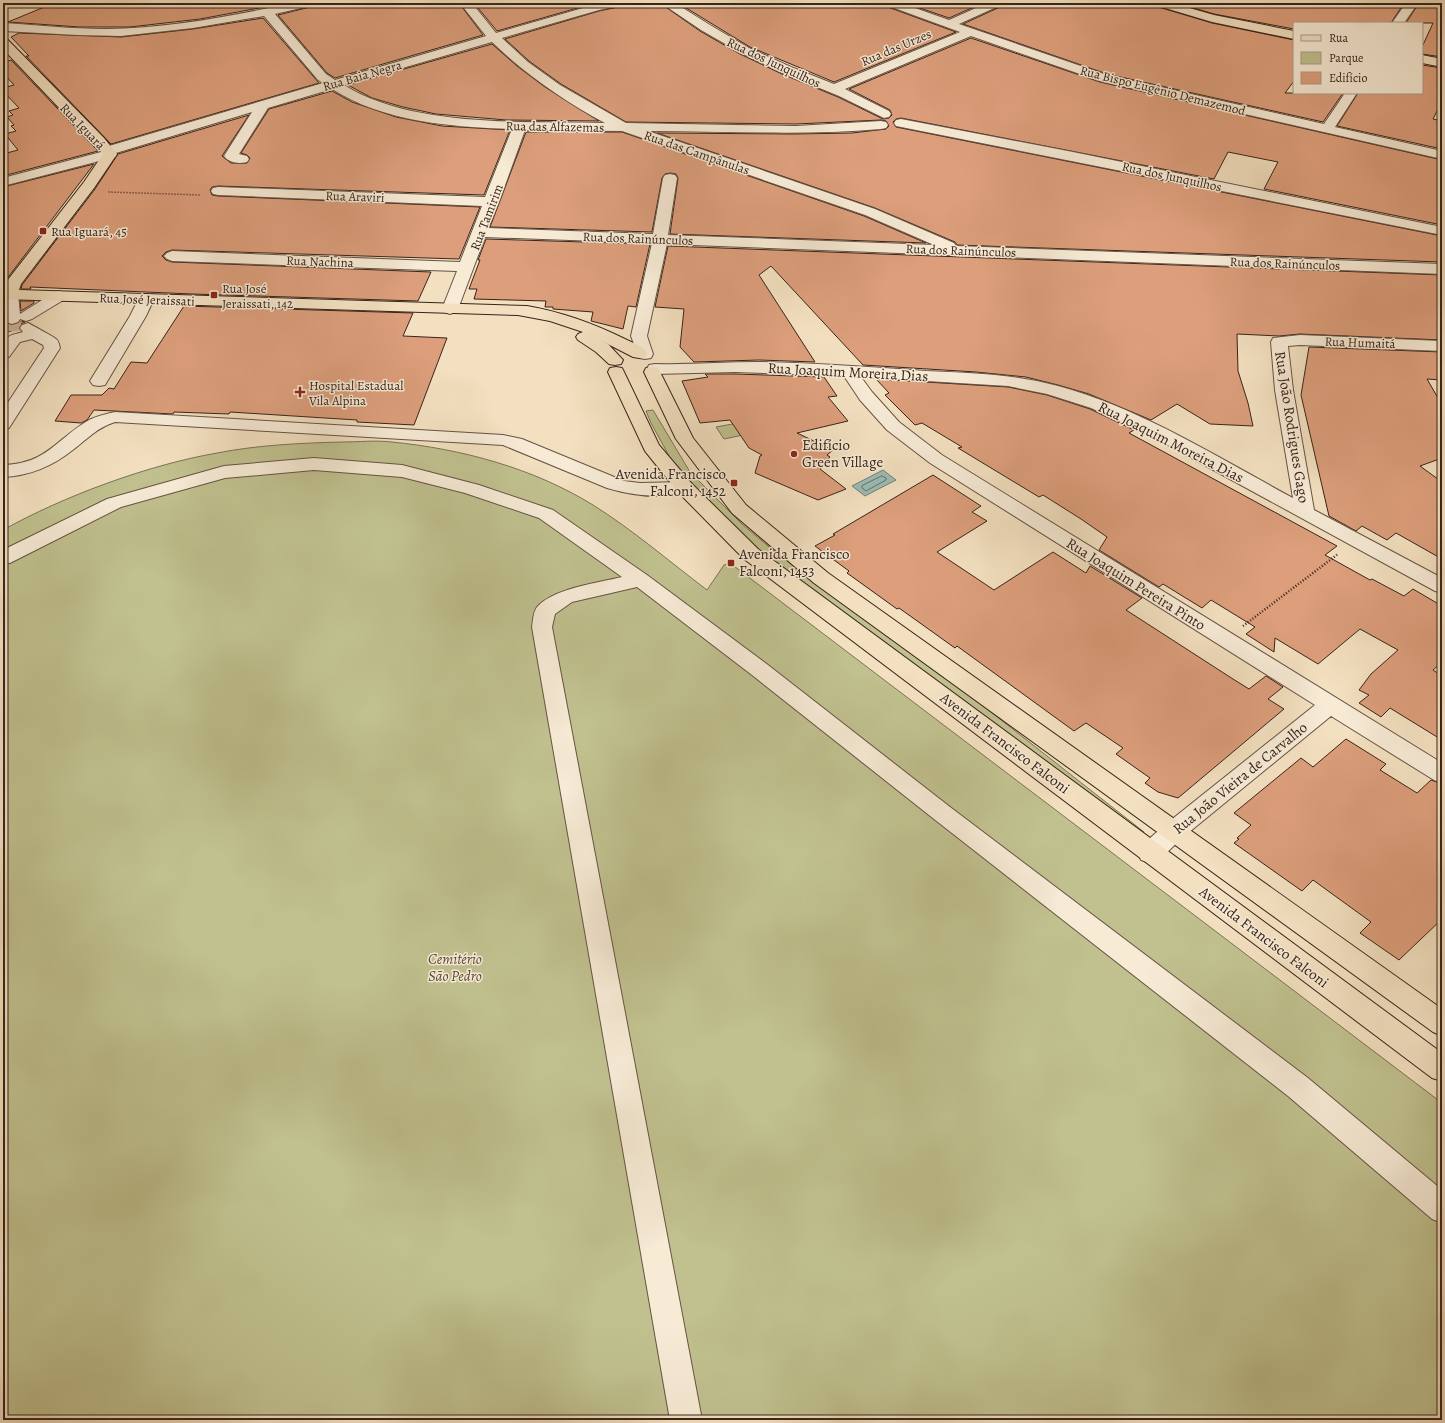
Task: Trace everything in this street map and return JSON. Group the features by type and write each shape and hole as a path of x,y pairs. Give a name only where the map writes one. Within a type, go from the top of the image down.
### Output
{"main road":[{"path":"1159,3 1212,18 1293,35"},
{"name":"Rua Iguará","path":"3,42 108,153 89,185 6,294"},
{"path":"1423,59 1442,63"},
{"name":"Rua José Jeraissati","path":"6,294 482,310"},
{"path":"482,310 506,309 529,311 576,324 615,340 639,366"},
{"name":"Avenida Francisco Falconi","path":"482,310 582,336 602,348 639,366 685,439 739,509 821,578 1442,1024"},
{"name":"Avenida Francisco Falconi","path":"639,366 650,447 685,488 751,554 1150,853 1442,1069"}],"street":[{"path":"3,28 92,33 121,32 203,24 310,3"},
{"name":"Rua das Campânulas","path":"466,3 495,38 544,79 591,111 624,127 870,212 959,250"},
{"name":"Rua Baia Negra","path":"3,182 108,153 331,84 495,38 590,9 619,3"},
{"name":"Rua dos Junquilhos","path":"666,3 708,31 738,47 774,64 867,103 883,119 899,116 903,120 901,123 1073,156 1442,231"},
{"name":"Rua Bispo Eugênio Demazemod","path":"890,3 1104,78 1442,155"},
{"path":"949,24 997,3"},
{"path":"1399,22 1412,3"},
{"name":"Rua das Alfazemas","path":"267,12 322,77 331,84 374,104 405,113 435,119 520,126 735,129 853,128 883,119"},
{"name":"Rua das Urzes","path":"834,89 970,32"},
{"path":"1327,129 1350,94"},
{"path":"242,159 231,156 264,104"},
{"name":"Rua Tamirim","path":"450,309 481,232 520,126"},
{"path":"639,366 640,336 660,239 670,178"},
{"name":"Rua Araviri","path":"218,191 492,202"},
{"name":"Rua dos Rainúnculos","path":"481,232 1442,269"},
{"name":"Rua Nachina","path":"172,256 467,267"},
{"path":"3,424 52,348 50,342 21,328 6,294"},
{"path":"3,353 21,328 59,296"},
{"path":"99,381 138,316 146,299"},
{"name":"Rua Humaitá","path":"1279,342 1300,340 1442,346"},
{"name":"Rua João Rodrigues Gago","path":"1279,342 1284,390 1305,512"},
{"name":"Rua Joaquim Moreira Dias","path":"639,366 681,370 734,367 849,371 971,378 1017,383 1051,389 1094,402 1136,421 1305,512 1355,541 1442,586"},
{"name":"Rua Joaquim Pereira Pinto","path":"849,371 866,396 893,426 936,459 1442,774"},
{"path":"3,471 17,471 36,465 54,456 94,423 102,419 116,417 503,440 516,443 628,489 644,490 685,488"},
{"path":"3,558 114,503 224,472 314,464 402,471 472,489 546,514 640,580 760,670 942,813 1298,1087 1442,1209"},
{"path":"640,580 566,597 545,611 542,627 686,1420"},
{"name":"Rua João Vieira de Carvalho","path":"1150,853 1174,831 1330,705"}],"path":[{"path":"89,185 95,185 93,191 204,195 218,191"},
{"path":"1226,640 1355,541"}],"green space":[{"path":"653,410 690,472 743,525 850,609 945,676 1144,832 1139,837 755,549 679,474 646,411"},
{"path":"760,419 767,430 724,439 716,427"},
{"name":"Cemitério São Pedro","path":"374,441 418,445 471,455 496,462 546,481 570,492 608,515 637,535 707,590 724,565 730,563 1442,1103 1442,1420 3,1420 3,530 52,505 107,483 190,458 264,446"}],"water":[{"path":"883,470 896,480 865,496 852,486"}],"building":[{"path":"54,3 286,3 200,19 130,27 80,27 8,22"},
{"path":"318,3 459,3 483,35 335,78 327,73 278,15 314,6"},
{"path":"474,3 595,3 497,31"},
{"path":"626,3 660,3 700,31 740,54 782,74 838,97 883,119 889,118 892,115 890,110 849,89 971,38 1100,82 1442,160 1442,225 1264,189 1278,162 1228,152 1214,179 901,118 896,119 893,122 896,127 1442,236 1442,262 957,245 955,242 875,208 657,133 852,133 886,129 889,126 886,121 796,124 626,122 561,84 529,61 505,39 599,11 623,6"},
{"path":"678,3 882,3 885,6 956,32 834,82 750,47"},
{"path":"905,3 983,3 949,18"},
{"path":"1004,3 1152,3 1155,6 1212,23 1293,40 1293,82 1285,93 1342,94 1323,122 1107,74 963,24 1002,6"},
{"path":"1177,3 1354,3 1365,5 1366,3 1404,3 1392,22 1293,22 1293,29 1214,14"},
{"path":"1419,3 1442,3 1442,57 1423,54 1423,45 1433,23 1407,22"},
{"path":"263,18 319,83 111,144 26,56 29,56 11,37 19,33 121,37 193,29"},
{"path":"492,44 517,66 545,87 599,121 506,120 436,114 403,107 372,98 348,85"},
{"path":"11,60 98,151 3,176 3,154 18,150 5,134 16,131 11,126 14,125 7,117 13,115 9,111 19,108 3,91 3,88 14,85 3,73 3,62"},
{"path":"1423,65 1442,68 1442,101 1433,119 1442,121 1442,149 1337,126 1357,94 1423,94"},
{"path":"332,91 352,102 396,117 442,126 510,130 484,195 218,186 212,187 210,190 212,195 480,207 459,259 172,250 166,252 162,256 166,260 172,262 431,272 418,301 30,287 31,289 21,289 22,285 95,189 118,154 249,115 222,156 231,163 247,163 250,158 241,153 269,109"},
{"path":"526,132 622,132 864,216 926,243 670,234 678,178 676,174 670,173 665,174 662,178 652,232 490,227"},
{"path":"94,164 6,280 3,286 3,187"},
{"path":"486,239 650,244 636,307 628,306 623,329 591,321 593,312 545,307 546,301 474,299 477,289 469,289"},
{"path":"668,246 1442,275 1442,340 1300,334 1279,336 1237,334 1238,371 1248,403 1253,426 1210,424 1177,404 1151,420 1089,394 1026,377 976,372 863,365 771,266 759,275 815,362 759,360 694,362 680,347 684,309 655,307"},
{"path":"20,301 34,301 34,303 21,311"},
{"path":"184,306 413,313 403,336 447,338 414,425 230,412 229,414 174,412 173,414 94,410 87,420 81,423 55,421 71,395 102,395 109,388 114,389 131,362 147,363"},
{"path":"3,319 6,323 12,325 21,321 25,322 21,324 19,329 3,333"},
{"path":"1309,347 1442,352 1442,380 1427,379 1442,405 1442,458 1420,466 1442,482 1442,559 1396,533 1387,540 1362,526 1356,531 1329,516 1301,395"},
{"path":"705,374 824,377 837,396 828,397 848,421 797,433 833,450 827,455 830,457 825,462 827,463 820,469 846,489 818,500 755,473 760,456 762,455 749,448 730,420 700,423 682,381 708,377"},
{"path":"876,379 1008,387 1047,395 1090,409 1134,430 1129,433 1337,546 1325,555 1370,580 1372,579 1404,596 1413,589 1442,606 1442,662 1433,670 1442,676 1442,740 1390,708 1381,717 1359,703 1369,695 1359,690 1371,674 1398,650 1360,629 1318,664 1275,638 1274,652 1246,634 1255,627 1211,600 1202,608 1163,584 1159,587 1099,550 1107,537 1081,519 1043,495 1039,497 958,448 962,447 922,423 915,425 885,395 889,393"},
{"path":"933,475 981,506 972,512 987,521 937,552 994,590 1053,552 1086,573 1090,566 1142,598 1126,610 1233,679 1249,689 1266,676 1283,687 1268,699 1284,709 1178,798 1158,792 1145,783 1150,778 1116,754 1123,748 1086,723 1074,731 957,646 955,648 899,608 897,609 847,573 849,571 815,546"},
{"path":"1346,739 1386,764 1380,770 1417,793 1431,780 1442,784 1442,919 1399,960 1360,933 1371,922 1313,880 1302,891 1234,843 1239,839 1237,838 1251,825 1234,813 1301,758 1313,767"}],"tunnel":[{"path":"12,319 13,331"}],"place":[{"name":"Rua Iguará, 45","path":"43,231"},
{"name":"Rua José Jeraissati, 142","path":"214,295"},
{"name":"Hospital Estadual Vila Alpina","path":"300,392"},
{"name":"Edifício Green Village","path":"794,454"},
{"name":"Avenida Francisco Falconi, 1452","path":"734,483"},
{"name":"Avenida Francisco Falconi, 1453","path":"731,563"}]}
